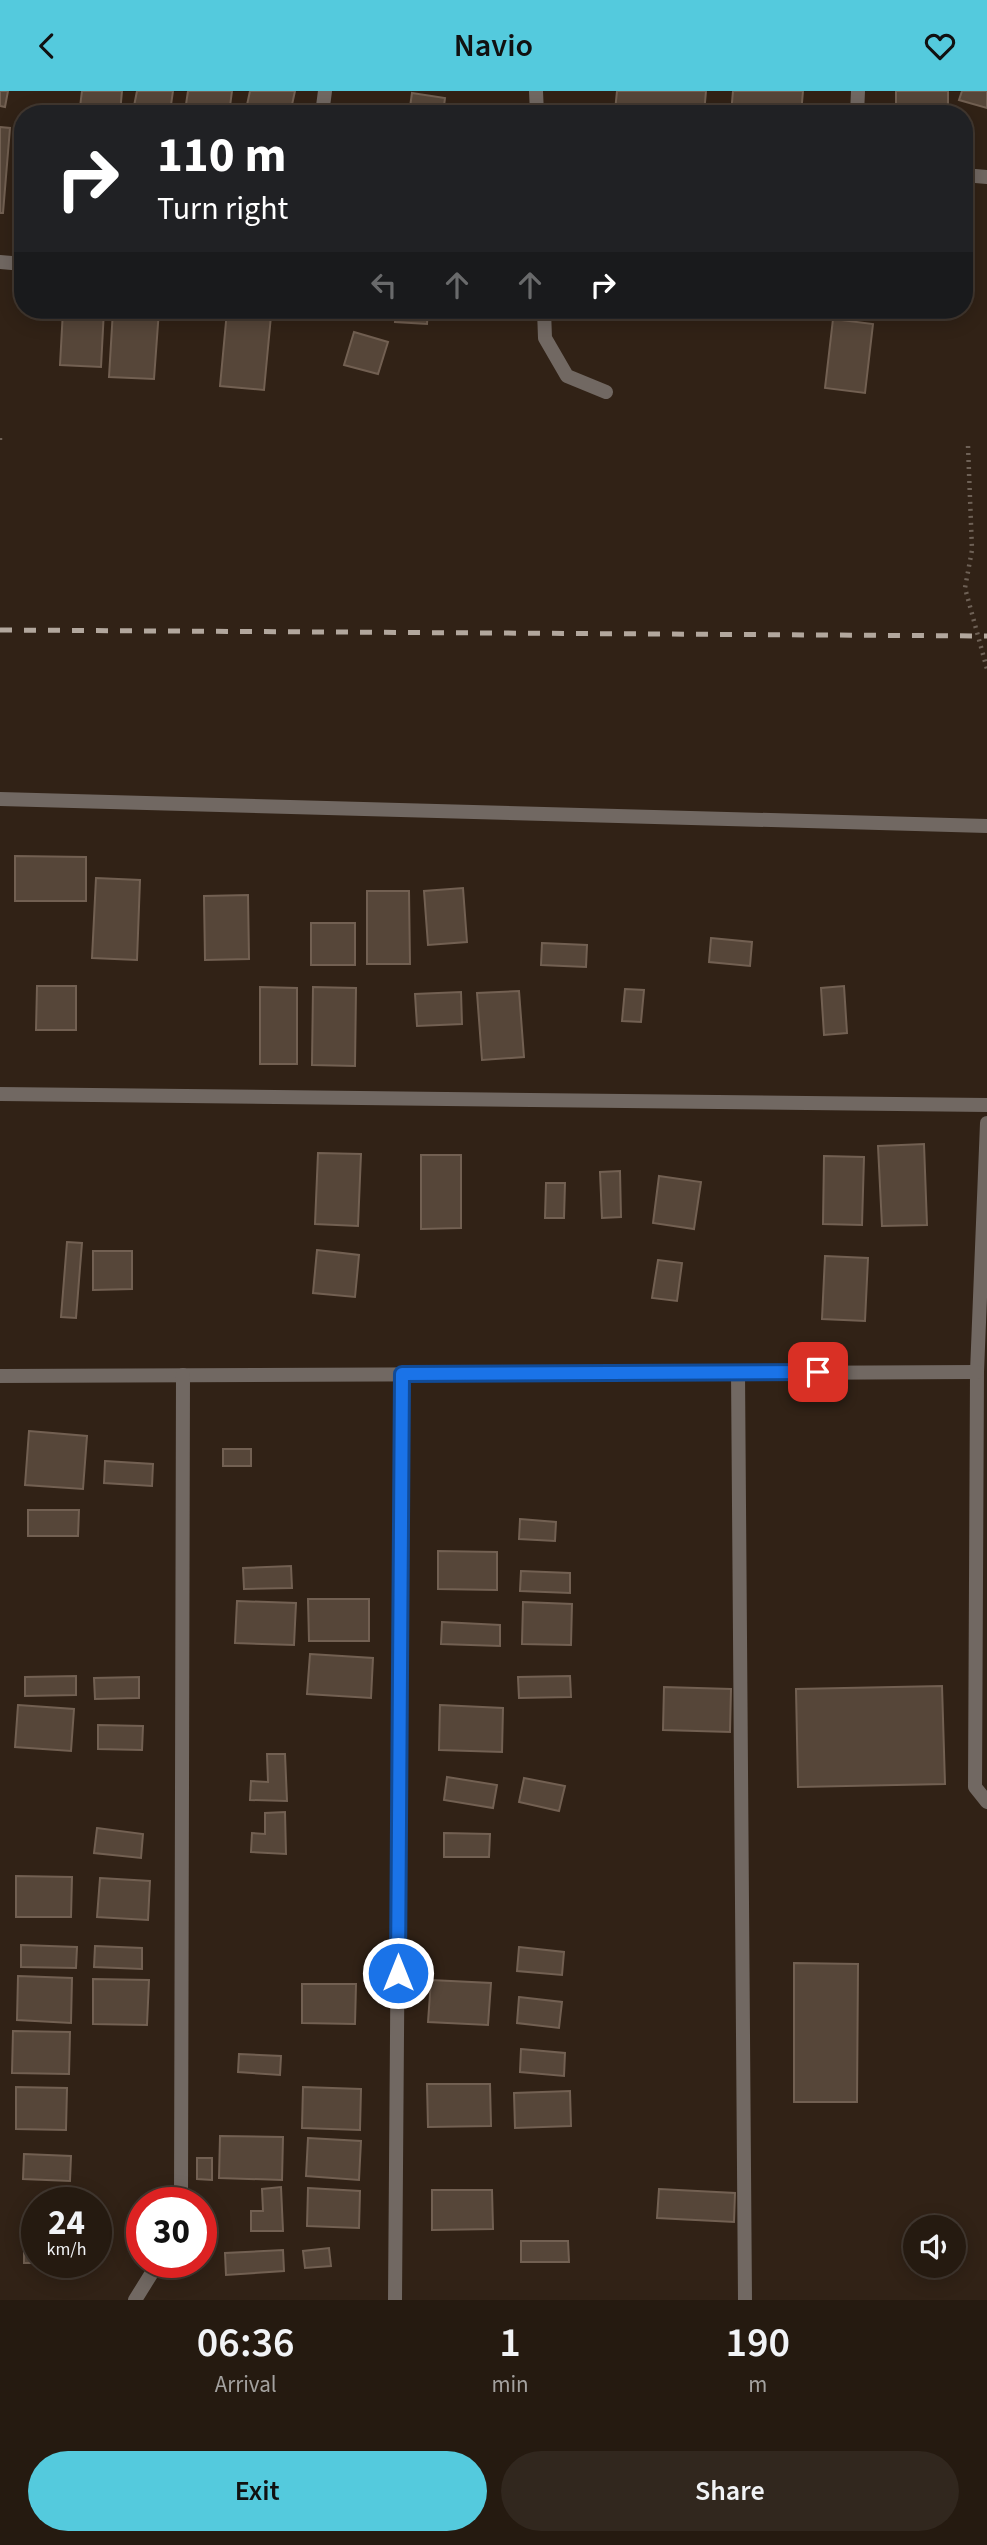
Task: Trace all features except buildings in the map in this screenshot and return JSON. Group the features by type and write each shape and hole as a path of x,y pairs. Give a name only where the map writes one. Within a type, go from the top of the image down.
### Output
{"street":[{"path":"544,319 545,338 567,376 606,392"},
{"path":"0,799 987,826"},
{"path":"0,1094 987,1105"},
{"path":"987,1123 977,1372 975,1787 987,1802"},
{"path":"0,1376 977,1372"},
{"path":"738,1373 745,2300"},
{"path":"396,2300 402,1374"},
{"path":"181,2187 183,1375"},
{"path":"135,2300 149,2278"}],"path":[{"path":"968,446 972,550 965,588 987,669"}],"railway":[{"path":"0,630 987,636"}],"route":[{"path":"398,1973 402,1374 818,1372"}]}
